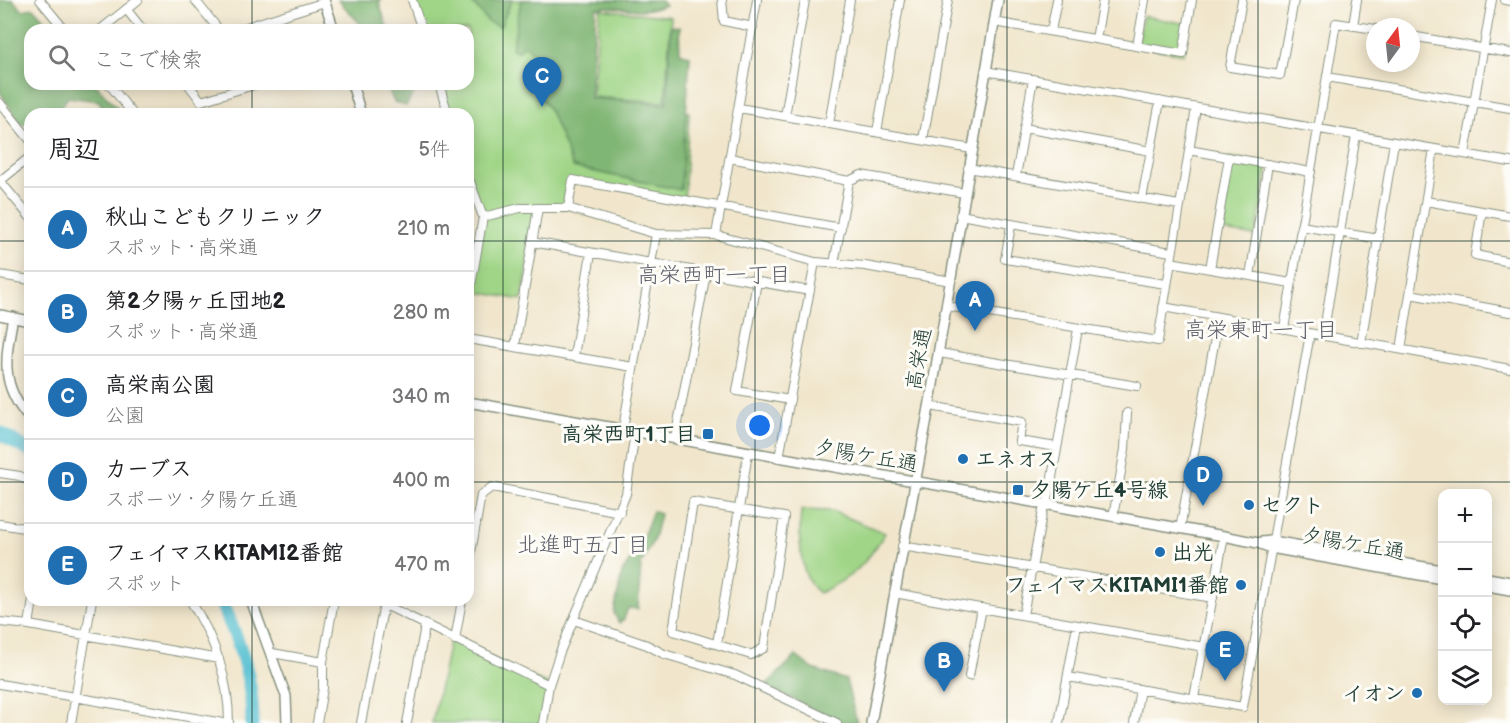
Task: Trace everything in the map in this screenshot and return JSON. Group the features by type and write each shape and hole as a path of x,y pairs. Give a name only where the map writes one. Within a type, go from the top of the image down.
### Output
{"street":[{"path":"107,24 138,0"},
{"path":"195,0 214,24"},
{"path":"412,0 420,24"},
{"path":"722,0 724,21 753,27"},
{"path":"717,236 757,0"},
{"path":"785,116 805,0"},
{"path":"829,124 850,0"},
{"path":"878,132 900,0"},
{"path":"923,140 948,0"},
{"name":"高栄通","path":"871,723 902,546 930,406 960,215 998,0"},
{"path":"1051,31 1057,0"},
{"path":"1096,39 1103,0"},
{"path":"1137,46 1145,0"},
{"path":"994,22 1183,54 1192,0"},
{"path":"1242,0 1230,67 1280,75 1294,0"},
{"path":"1353,26 1357,0"},
{"path":"1465,154 1492,0"},
{"path":"1505,0 1510,1"},
{"path":"43,1 60,24"},
{"path":"255,24 325,1 332,24"},
{"path":"126,9 138,24"},
{"path":"1284,329 1336,23 1366,28"},
{"path":"1420,37 1510,53"},
{"path":"985,70 1510,162"},
{"path":"1327,77 1510,108"},
{"path":"1016,176 1033,79"},
{"path":"114,90 128,108"},
{"path":"193,90 201,100 236,90"},
{"path":"353,90 358,108"},
{"path":"441,90 446,108"},
{"path":"1142,199 1160,101"},
{"path":"0,103 24,133"},
{"path":"739,108 972,149"},
{"path":"947,306 1158,341 1196,108"},
{"path":"1024,128 1151,151"},
{"path":"1323,336 1356,135"},
{"path":"1361,343 1395,142"},
{"path":"1401,349 1434,149"},
{"path":"1189,150 1311,172"},
{"path":"1210,269 1229,157"},
{"path":"730,158 849,181 861,175 964,193"},
{"path":"24,162 0,181 24,210"},
{"path":"1250,276 1268,164"},
{"path":"968,168 1179,205"},
{"path":"568,208 573,180 841,228"},
{"path":"834,264 849,181"},
{"path":"474,194 483,217 474,268"},
{"path":"1425,201 1510,216"},
{"path":"483,217 520,208 568,208 656,234 717,236 815,262 865,266 951,281"},
{"path":"514,346 538,208"},
{"path":"474,211 479,209"},
{"path":"1482,211 1475,255 1510,262"},
{"path":"960,215 1011,226 1171,252"},
{"path":"1011,226 1005,258 1166,284"},
{"path":"1301,226 1379,239"},
{"path":"623,429 656,234"},
{"path":"532,242 810,291"},
{"path":"573,356 591,253"},
{"path":"779,458 815,262"},
{"path":"1170,262 1292,283"},
{"path":"675,439 706,273"},
{"path":"0,275 24,279"},
{"path":"757,282 737,391 789,400"},
{"path":"1410,294 1510,312"},
{"path":"1163,307 1510,369"},
{"path":"0,315 24,320"},
{"path":"13,317 5,360 7,383 14,399 24,412"},
{"path":"1180,529 1219,317"},
{"path":"1023,615 1058,447 1078,328"},
{"path":"1068,677 1243,707 1310,334"},
{"path":"474,340 633,367"},
{"path":"939,353 1137,386"},
{"name":"夕陽ケ丘通","path":"474,403 1258,543 1438,569"},
{"path":"930,406 1022,422 1019,441 1058,447"},
{"path":"1113,517 1125,449 1127,413"},
{"path":"543,723 549,685 626,494 635,432"},
{"path":"717,644 748,453"},
{"path":"0,473 24,478"},
{"path":"474,511 481,495 492,487 620,512"},
{"path":"693,502 739,509 784,517 764,648 751,655 673,631 693,502"},
{"path":"0,524 24,528"},
{"path":"1194,698 1224,536"},
{"name":"夕陽ケ丘通","path":"1272,544 1438,578"},
{"path":"902,546 1213,598"},
{"path":"1492,579 1510,582"},
{"path":"1492,587 1510,590"},
{"path":"894,593 1204,646"},
{"path":"29,625 32,606"},
{"path":"71,723 91,606"},
{"path":"193,606 210,636 219,659 229,698 229,723"},
{"path":"253,606 286,696 287,723"},
{"path":"317,723 323,688 323,662 333,606"},
{"path":"361,723 384,606"},
{"path":"388,606 549,685"},
{"path":"455,640 461,606"},
{"path":"969,676 982,608"},
{"path":"574,620 647,645 664,654 735,675 837,723"},
{"path":"0,622 29,625 85,637 219,659"},
{"path":"1059,723 1077,625"},
{"path":"407,723 425,626"},
{"path":"272,653 323,662"},
{"path":"0,684 223,723"},
{"path":"1134,723 1140,689"}],"green space":[{"path":"0,0 13,0 22,10 34,8 48,24 24,24 24,90 101,90 117,108 103,108 99,101 68,97 60,108 24,108 24,124 21,124 0,92"},
{"path":"338,0 381,0 379,3 386,24 360,24"},
{"path":"412,0 580,0 587,102 689,112 684,200 573,180 568,208 538,208 522,300 474,292 474,268 483,217 474,192 474,108 446,108 441,90 474,90 474,24 420,24"},
{"path":"470,0 512,0 500,27 488,22"},
{"path":"521,0 659,0 665,5 647,10 596,8 590,98 667,104 671,26 679,27 680,52 690,56 681,190 573,167 550,111 536,90 540,66 528,47 522,46 518,51 512,49"},
{"path":"600,9 671,17 665,102 592,97"},
{"path":"1143,16 1188,24 1183,54 1137,46"},
{"path":"389,90 415,90 406,106 394,102"},
{"path":"1229,157 1268,164 1256,236 1217,230"},
{"path":"801,510 832,511 885,533 858,569 841,582 819,593 812,586 803,566 800,543"},
{"path":"653,511 660,514 654,539 641,564 638,609 628,608 624,619 619,623 614,613 622,572 639,547"},
{"path":"450,638 549,685 543,723 432,723"},
{"path":"796,656 813,669 846,680 857,723 843,723 765,686"}],"waterway":[{"path":"0,433 24,447"},
{"path":"223,606 248,675 252,723"}],"place":[{"name":"高栄南公園","path":"542,107"},
{"name":"秋山こどもクリニック","path":"975,331"},
{"name":"高栄西町1丁目","path":"708,434"},
{"name":"エネオス","path":"963,459"},
{"name":"夕陽ケ丘4号線","path":"1018,490"},
{"name":"セクト","path":"1249,505"},
{"name":"カーブス","path":"1203,506"},
{"name":"出光","path":"1160,552"},
{"name":"フェイマスKITAMI1番館","path":"1241,585"},
{"name":"フェイマスKITAMI2番館","path":"1225,681"},
{"name":"第2夕陽ヶ丘団地2","path":"944,692"},
{"name":"イオン","path":"1417,693"}],"district":[{"name":"高栄西町一丁目","path":"714,275"},
{"name":"高栄東町一丁目","path":"1261,330"},
{"name":"北進町五丁目","path":"583,545"}]}
